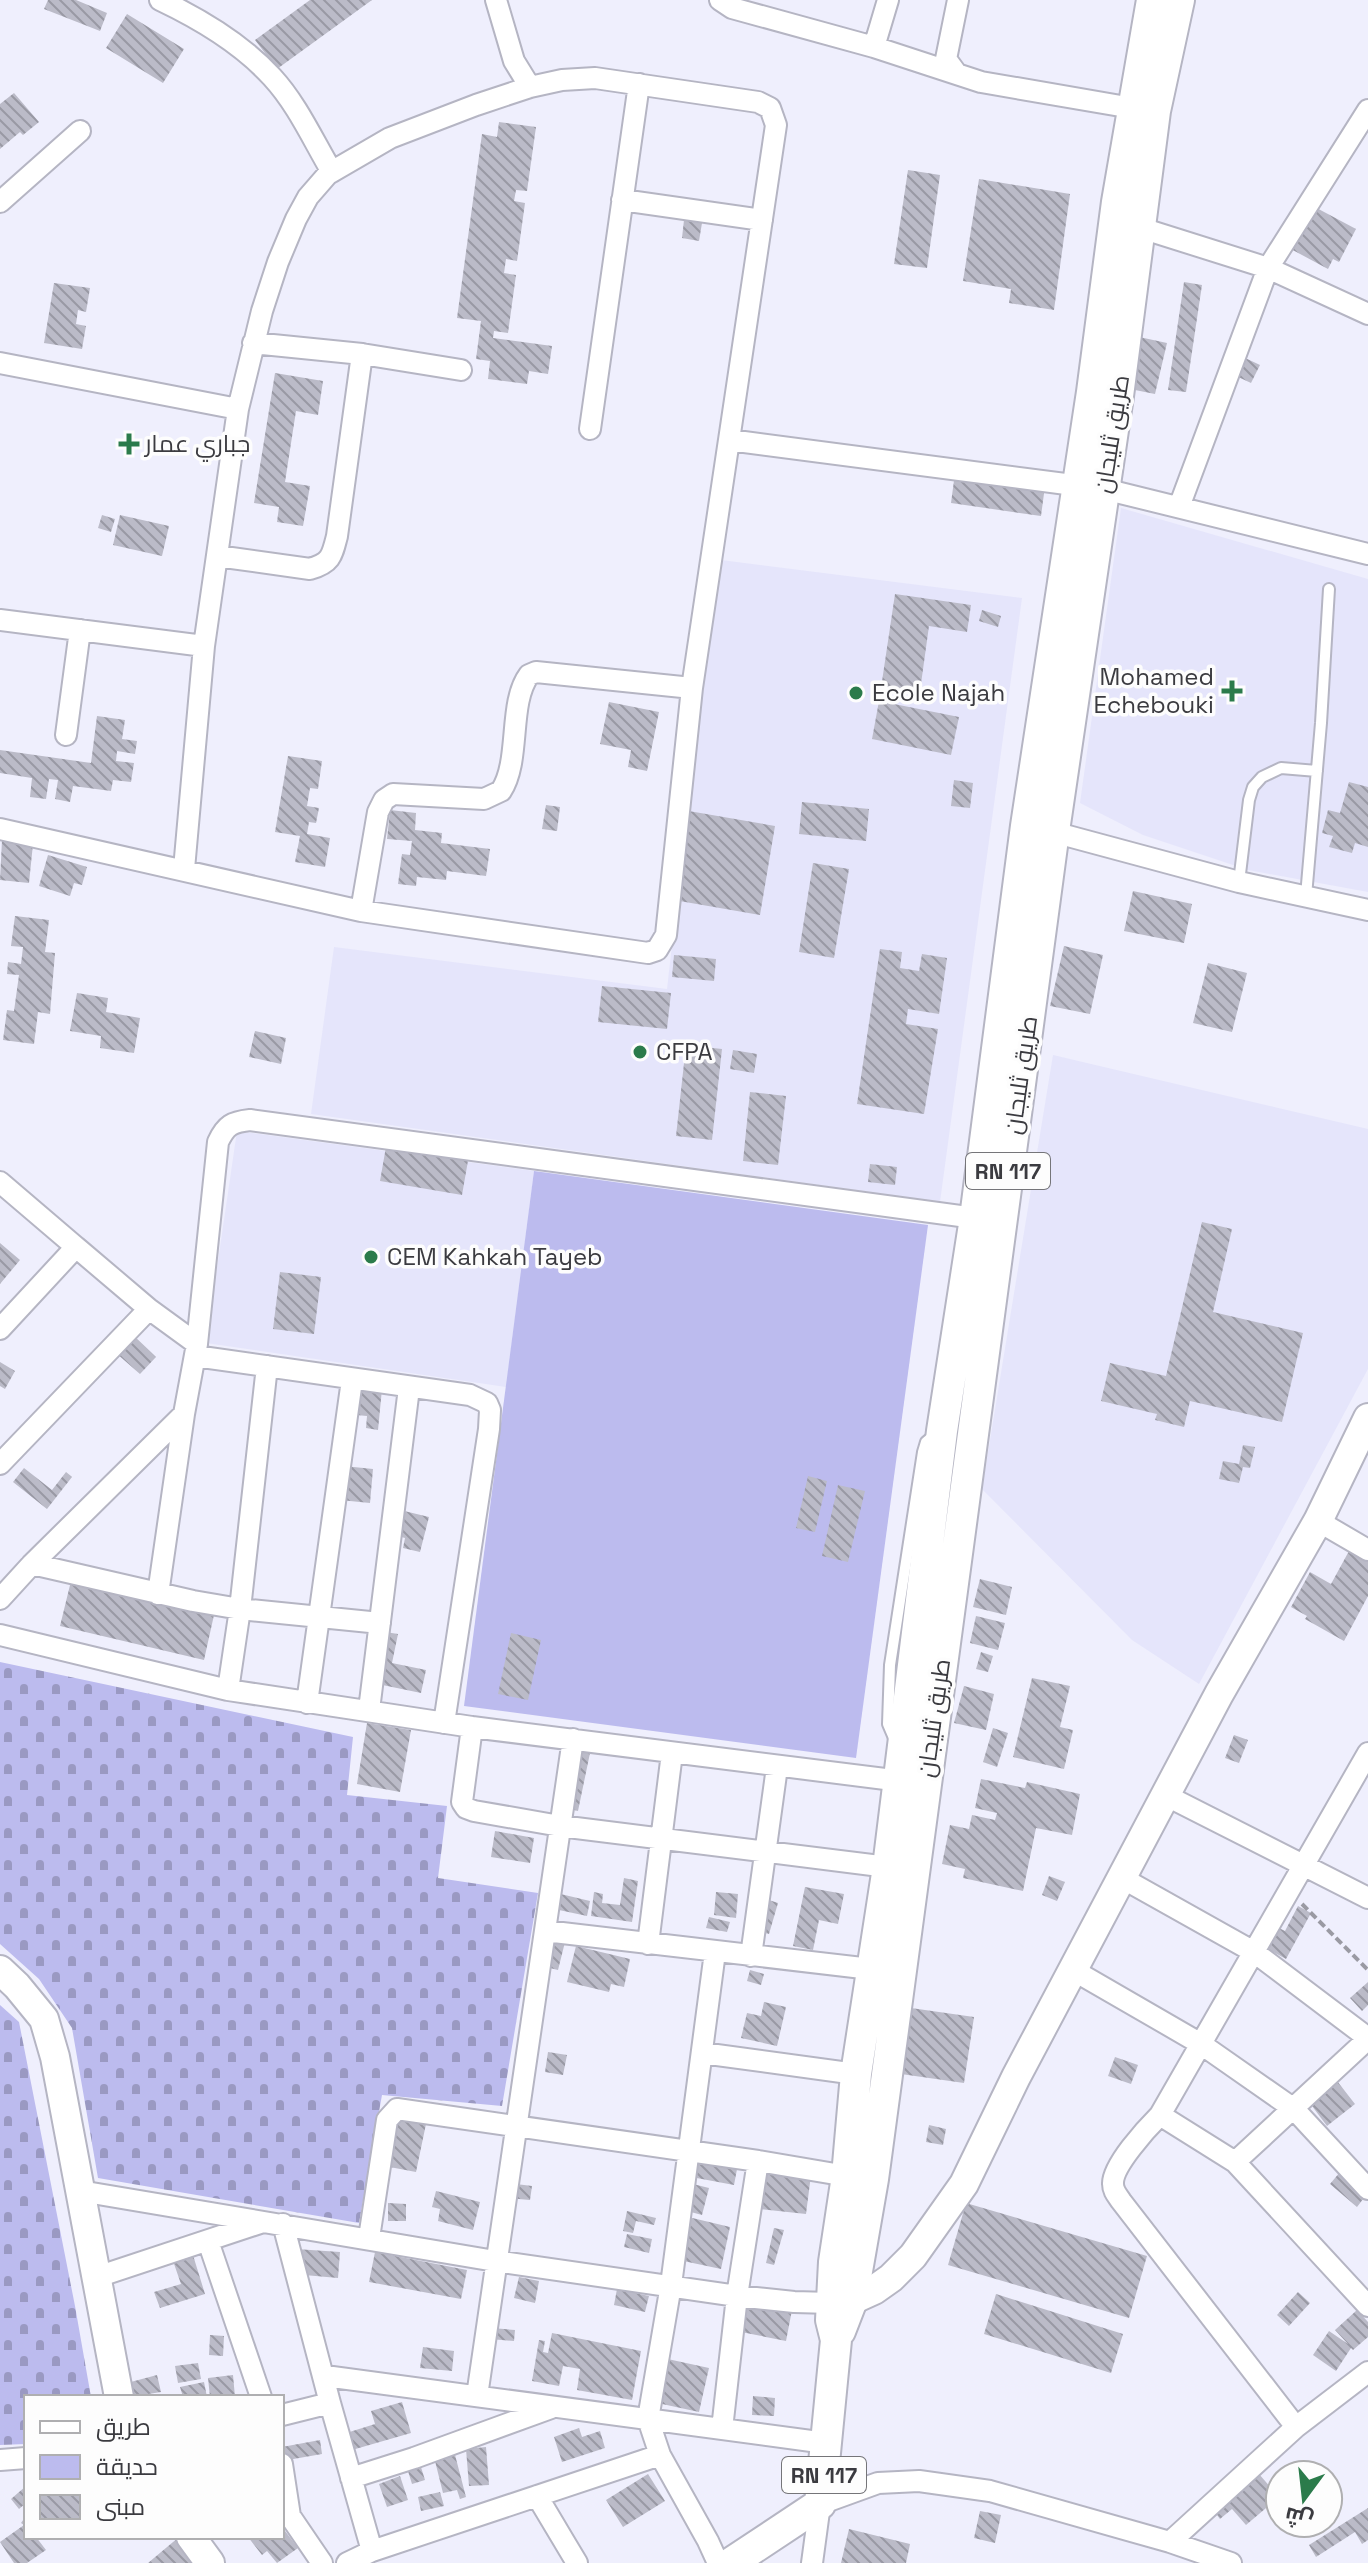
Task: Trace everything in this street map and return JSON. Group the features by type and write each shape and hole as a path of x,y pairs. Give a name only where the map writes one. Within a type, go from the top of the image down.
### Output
{"main road":[{"name":"طريق ثليجان","path":"820,2504 836,2340 831,2320 842,2302 873,2179 942,1431 1040,829 1091,487 1141,228 1152,0"},
{"name":"طريق ثليجان","path":"1091,487 1117,202 1179,0"},
{"name":"طريق ثليجان","path":"842,2302 834,2262 847,2176 856,2074 888,1867 909,1774 972,1435 1040,829"},
{"name":"RN 117","path":"731,2563 820,2504"}],"street":[{"path":"160,0 246,53 273,79 332,172"},
{"path":"496,0 514,61 530,87"},
{"path":"720,0 732,8 874,47 981,82 1145,110"},
{"path":"874,47 888,0"},
{"path":"957,74 946,59 958,0"},
{"path":"0,829 361,911 648,953 657,950 666,935 692,688 776,125 770,108 758,102 595,78 562,80 530,87 390,138 332,172 308,197 278,262 253,343 238,409 204,646 184,869"},
{"path":"590,429 639,84"},
{"path":"1179,507 1268,268 1368,110"},
{"path":"0,202 80,131"},
{"path":"622,200 762,220"},
{"path":"1141,228 1268,268 1368,314"},
{"path":"253,343 362,354 461,370"},
{"path":"217,556 310,569 324,565 332,555 362,354"},
{"path":"0,363 238,409"},
{"path":"729,440 1091,487 1368,554"},
{"path":"0,620 204,646"},
{"path":"66,735 80,630"},
{"path":"361,911 378,812 384,800 393,794 484,799 501,791 508,778 521,697 529,675 536,672 692,688"},
{"path":"1040,829 1239,882 1368,910"},
{"path":"158,1594 196,1350 218,1142 224,1129 233,1121 250,1120 975,1218"},
{"path":"0,1182 196,1350 267,1366 481,1398 487,1403 490,1410 444,1723"},
{"path":"0,1329 76,1247"},
{"path":"0,1464 149,1309"},
{"path":"228,1690 267,1366"},
{"path":"307,1703 352,1380"},
{"path":"369,1710 409,1388"},
{"path":"0,1599 184,1414"},
{"path":"80,2191 495,2261 737,2296 794,2302 842,2302 874,2290 913,2256 964,2184 1016,2077 1219,1694 1318,1521 1368,1418"},
{"path":"1318,1521 1368,1550"},
{"path":"32,1564 158,1594 240,1609 380,1623"},
{"path":"0,1635 228,1690 307,1703 777,1767 909,1774"},
{"path":"472,1727 462,1802 474,1811 560,1826 888,1867"},
{"path":"477,2396 573,1739"},
{"path":"648,1944 672,1753"},
{"path":"1296,2427 1113,2189 1113,2178 1140,2134 1160,2115 1303,1866 1361,1785 1368,1753"},
{"path":"751,1956 777,1767"},
{"path":"1167,1796 1368,1898"},
{"path":"1122,1878 1254,1952 1368,2039 1235,2162"},
{"path":"545,1931 871,1969"},
{"path":"715,1952 671,2285 648,2419 660,2455 718,2563"},
{"path":"0,1970 44,2019 55,2057 119,2395"},
{"path":"1073,1970 1201,2044 1294,2109 1368,2189"},
{"path":"702,2053 856,2074"},
{"path":"369,2238 387,2120 397,2109 847,2176"},
{"path":"1160,2115 1235,2162 1368,2306"},
{"path":"722,2429 737,2296 758,2161"},
{"path":"97,2277 274,2223"},
{"path":"274,2223 325,2376 372,2551"},
{"path":"208,2241 260,2395"},
{"path":"1170,2542 1296,2427 1368,2372"},
{"path":"325,2376 826,2443"},
{"path":"284,2414 330,2403"},
{"path":"351,2478 555,2406"},
{"path":"347,2563 372,2551 660,2455"},
{"path":"0,2471 14,2459"},
{"path":"284,2477 290,2516 322,2563"},
{"path":"812,2563 820,2504 878,2483 919,2481 990,2491 1170,2542 1231,2563"},
{"path":"537,2496 577,2563"},
{"path":"192,2539 210,2563"}],"lane":[{"path":"1306,896 1329,589"},
{"path":"1239,882 1253,787 1262,777 1281,768 1317,771"},
{"path":"942,1431 972,1435"}],"path":[{"path":"1290,1890 1368,1970"}],"shaded area":[{"name":"Mohamed Echebouki","path":"1121,508 1368,579 1368,892 1248,870 1143,835 1080,803"},
{"name":"CFPA","path":"721,560 1022,598 940,1202 311,1114 334,947 667,989"},
{"path":"1053,1055 1368,1129 1368,1369 1199,1684 1132,1640 982,1489"},
{"name":"CEM Kahkah Tayeb","path":"237,1131 534,1171 506,1387 206,1343"}],"green space":[{"path":"534,1171 928,1225 856,1758 464,1706"},
{"path":"0,1662 353,1737 347,1795 447,1806 438,1878 538,1893 502,2106 382,2095 359,2223 98,2178 72,2028 39,1979 0,1944"},
{"path":"0,2005 19,2022 91,2395 24,2395 24,2444 0,2445"}],"building":[{"path":"48,0 76,0 107,13 100,31 44,9"},
{"path":"310,0 372,0 277,69 255,40"},
{"path":"127,14 184,49 163,83 106,48"},
{"path":"14,93 39,122 23,135 20,132 0,149 0,104"},
{"path":"499,122 536,127 527,191 516,190 514,201 525,203 517,261 506,259 504,273 516,275 508,333 494,331 493,338 552,346 548,374 529,371 527,384 488,379 490,361 476,359 481,321 457,318 482,134 497,137"},
{"path":"908,170 940,175 927,268 894,264"},
{"path":"979,179 1070,194 1054,310 1009,303 1011,289 963,281"},
{"path":"1311,205 1356,229 1339,262 1333,259 1328,269 1276,241 1293,209 1306,216"},
{"path":"684,220 702,223 699,241 682,238"},
{"path":"1184,282 1202,285 1186,392 1168,390"},
{"path":"54,283 90,288 86,312 78,310 76,324 86,326 82,349 44,343"},
{"path":"1130,335 1167,343 1155,394 1135,390 1137,379 1121,375"},
{"path":"1243,357 1260,365 1251,383 1234,375"},
{"path":"275,373 323,381 318,415 296,411 285,482 310,486 303,526 277,522 279,507 254,503"},
{"path":"955,473 1045,486 1041,516 951,503"},
{"path":"102,515 115,519 111,532 98,528"},
{"path":"120,515 169,526 162,556 113,545"},
{"path":"895,594 971,605 967,632 929,626 920,691 881,688"},
{"path":"982,610 1001,616 998,627 979,621"},
{"path":"879,701 959,717 951,755 872,739"},
{"path":"609,702 659,712 647,771 628,767 631,750 600,744"},
{"path":"97,716 125,720 122,739 137,741 135,754 117,751 116,761 134,763 131,782 113,780 111,791 73,786 70,802 55,799 58,780 49,779 46,799 30,797 32,778 0,773 0,750 91,763"},
{"path":"288,756 322,761 318,789 310,788 307,806 319,808 316,823 309,822 307,834 330,838 325,867 295,862 300,836 275,832"},
{"path":"954,780 973,783 970,808 951,806"},
{"path":"1349,782 1368,787 1368,847 1355,843 1352,853 1329,847 1333,836 1322,833 1328,810 1340,813"},
{"path":"802,802 869,809 866,841 799,834"},
{"path":"546,805 560,807 557,831 542,829"},
{"path":"390,810 416,813 415,830 442,833 441,843 490,849 486,876 447,871 446,880 417,877 416,886 398,884 402,854 410,855 412,841 387,839"},
{"path":"683,810 775,826 760,915 668,899"},
{"path":"2,840 33,844 29,883 0,880"},
{"path":"48,855 87,867 82,885 74,883 70,896 39,886"},
{"path":"813,863 849,869 834,958 799,952"},
{"path":"1133,891 1192,904 1184,943 1124,931"},
{"path":"15,916 49,920 45,952 55,953 50,1014 38,1012 34,1044 3,1040 7,1010 14,1011 19,975 7,974 8,962 21,964 23,947 11,946"},
{"path":"1064,946 1103,955 1090,1014 1050,1006"},
{"path":"880,949 902,952 900,968 919,971 922,954 947,958 939,1014 908,1009 906,1024 938,1029 924,1114 857,1104"},
{"path":"674,955 716,959 714,981 672,977"},
{"path":"1208,963 1247,973 1232,1032 1193,1023"},
{"path":"602,986 671,993 667,1029 598,1022"},
{"path":"77,993 108,998 106,1012 140,1018 134,1053 100,1048 101,1036 70,1031"},
{"path":"255,1031 286,1038 281,1064 249,1057"},
{"path":"686,1045 722,1049 712,1140 676,1136"},
{"path":"733,1050 757,1054 754,1073 730,1069"},
{"path":"750,1092 786,1096 778,1165 743,1161"},
{"path":"387,1141 469,1155 462,1195 380,1181"},
{"path":"870,1164 897,1167 895,1185 868,1182"},
{"path":"1202,1222 1232,1229 1213,1312 1303,1333 1282,1422 1190,1401 1184,1427 1155,1420 1157,1414 1101,1401 1110,1363 1166,1376"},
{"path":"0,1243 20,1260 0,1284"},
{"path":"280,1272 321,1277 314,1334 273,1329"},
{"path":"133,1335 156,1357 140,1374 116,1353"},
{"path":"0,1362 15,1371 5,1389 0,1386"},
{"path":"349,1386 382,1389 378,1430 366,1428 367,1416 346,1414"},
{"path":"1243,1445 1255,1447 1250,1468 1243,1467 1239,1483 1219,1479 1223,1461 1239,1464"},
{"path":"344,1466 373,1469 370,1503 340,1500"},
{"path":"24,1468 52,1490 66,1472 72,1477 47,1509 13,1482"},
{"path":"808,1476 827,1481 815,1532 796,1528"},
{"path":"838,1485 865,1491 848,1562 822,1556"},
{"path":"396,1509 429,1517 420,1552 403,1548 405,1538 390,1534"},
{"path":"1349,1551 1368,1561 1368,1596 1344,1641 1305,1619 1307,1616 1291,1607 1310,1572 1331,1584"},
{"path":"980,1579 1012,1587 1006,1615 973,1607"},
{"path":"71,1581 214,1615 204,1660 60,1626"},
{"path":"976,1616 1005,1623 998,1650 970,1643"},
{"path":"379,1631 398,1634 392,1663 426,1670 421,1693 368,1682"},
{"path":"511,1633 541,1640 528,1700 498,1694"},
{"path":"981,1652 993,1656 988,1672 976,1669"},
{"path":"1032,1678 1070,1686 1060,1727 1073,1730 1064,1769 1013,1757"},
{"path":"964,1686 994,1694 986,1730 954,1723"},
{"path":"367,1723 411,1730 400,1792 357,1784"},
{"path":"993,1728 1008,1733 997,1767 983,1762"},
{"path":"1234,1735 1248,1740 1239,1763 1225,1758"},
{"path":"576,1750 590,1753 578,1811 562,1807"},
{"path":"981,1779 1025,1788 1027,1782 1080,1794 1072,1835 1036,1828 1023,1891 963,1878 965,1869 942,1864 950,1825 969,1829 972,1815 995,1820 997,1813 975,1808"},
{"path":"495,1831 534,1838 530,1863 491,1857"},
{"path":"1049,1876 1065,1882 1057,1901 1042,1895"},
{"path":"624,1878 638,1881 632,1922 591,1916 594,1892 603,1894 602,1903 620,1905"},
{"path":"805,1887 844,1894 838,1924 819,1920 813,1950 793,1946"},
{"path":"548,1891 590,1901 587,1916 545,1907"},
{"path":"716,1892 738,1894 736,1918 714,1915"},
{"path":"760,1897 778,1903 769,1934 750,1929"},
{"path":"1298,1906 1311,1913 1286,1959 1262,1946 1273,1925 1285,1931"},
{"path":"709,1917 730,1922 727,1932 706,1928"},
{"path":"547,1929 567,1934 558,1970 538,1965"},
{"path":"576,1946 630,1959 624,1987 611,1984 609,1992 567,1982"},
{"path":"750,1970 764,1974 761,1985 747,1981"},
{"path":"1368,1982 1368,2005 1362,2011 1350,1998"},
{"path":"764,2002 786,2007 777,2046 741,2038 747,2013 761,2016"},
{"path":"911,2008 974,2017 964,2083 901,2074"},
{"path":"548,2052 567,2055 563,2075 545,2072"},
{"path":"1115,2057 1138,2065 1131,2084 1108,2076"},
{"path":"1337,2081 1355,2104 1327,2126 1309,2102"},
{"path":"389,2116 426,2124 416,2172 379,2165"},
{"path":"929,2125 946,2129 943,2145 926,2142"},
{"path":"690,2155 738,2164 734,2185 686,2176"},
{"path":"756,2164 811,2175 806,2214 751,2208"},
{"path":"1340,2172 1367,2194 1357,2207 1330,2184"},
{"path":"499,2182 532,2186 530,2200 498,2197"},
{"path":"693,2184 709,2188 702,2215 687,2211"},
{"path":"436,2191 480,2202 473,2230 438,2221 440,2209 432,2207"},
{"path":"388,2203 406,2204 406,2221 388,2221"},
{"path":"966,2203 1147,2256 1129,2318 948,2265"},
{"path":"627,2211 656,2218 654,2225 636,2221 633,2233 623,2231"},
{"path":"684,2216 730,2227 721,2269 674,2259"},
{"path":"774,2228 784,2230 774,2265 766,2263"},
{"path":"627,2234 652,2239 649,2253 624,2247"},
{"path":"296,2249 340,2252 338,2278 293,2274"},
{"path":"192,2252 205,2294 160,2308 154,2292 181,2284 172,2258"},
{"path":"375,2252 467,2270 461,2299 369,2282"},
{"path":"519,2277 539,2281 535,2303 514,2298"},
{"path":"617,2289 649,2296 645,2312 614,2305"},
{"path":"1298,2292 1310,2303 1289,2326 1277,2315"},
{"path":"996,2294 1123,2334 1111,2373 984,2334"},
{"path":"743,2300 792,2310 786,2341 731,2330"},
{"path":"1357,2310 1368,2322 1368,2337 1353,2350 1351,2348 1336,2371 1313,2355 1329,2331 1348,2344 1335,2330"},
{"path":"480,2327 515,2330 514,2341 479,2338"},
{"path":"552,2333 641,2351 632,2400 577,2390 580,2369 563,2366 559,2386 532,2381 539,2340 545,2341 543,2352 548,2353"},
{"path":"210,2335 224,2336 223,2356 209,2355"},
{"path":"423,2347 454,2351 452,2371 420,2368"},
{"path":"663,2358 709,2368 699,2412 653,2402"},
{"path":"198,2363 201,2379 178,2383 175,2366"},
{"path":"157,2375 161,2392 130,2395 127,2383"},
{"path":"233,2375 235,2395 210,2395 208,2378"},
{"path":"204,2382 207,2395 182,2395 180,2387"},
{"path":"753,2396 775,2398 774,2416 752,2415"},
{"path":"402,2402 411,2433 345,2452 340,2435 375,2424 371,2411"},
{"path":"579,2428 582,2437 600,2431 605,2448 562,2462 554,2437"},
{"path":"320,2440 322,2454 284,2461 284,2447"},
{"path":"486,2447 489,2485 469,2486 466,2449"},
{"path":"454,2451 466,2497 460,2499 457,2490 443,2493 434,2457"},
{"path":"420,2464 425,2480 412,2484 407,2468"},
{"path":"648,2474 665,2501 623,2527 606,2500"},
{"path":"1259,2474 1264,2480 1264,2510 1246,2525 1232,2509 1220,2519 1214,2511"},
{"path":"400,2476 408,2500 387,2507 379,2484"},
{"path":"24,2488 24,2505 19,2509 11,2499"},
{"path":"440,2492 444,2506 421,2511 418,2497"},
{"path":"1368,2508 1368,2540 1362,2544 1355,2532 1316,2557 1309,2545 1319,2539 1344,2539 1344,2523"},
{"path":"980,2511 1001,2515 995,2543 974,2538"},
{"path":"24,2525 24,2539 38,2539 46,2550 27,2563 14,2563 0,2542"},
{"path":"849,2529 910,2544 906,2563 841,2563"},
{"path":"284,2530 298,2548 277,2563 267,2551 262,2555 250,2539 284,2539"},
{"path":"177,2539 181,2539 202,2563 148,2563"}],"place":[{"name":"جباري عمار","path":"129,444"},
{"name":"Mohamed Echebouki","path":"1232,691"},
{"name":"Ecole Najah","path":"856,693"},
{"name":"CFPA","path":"640,1052"},
{"name":"CEM Kahkah Tayeb","path":"371,1257"}]}
